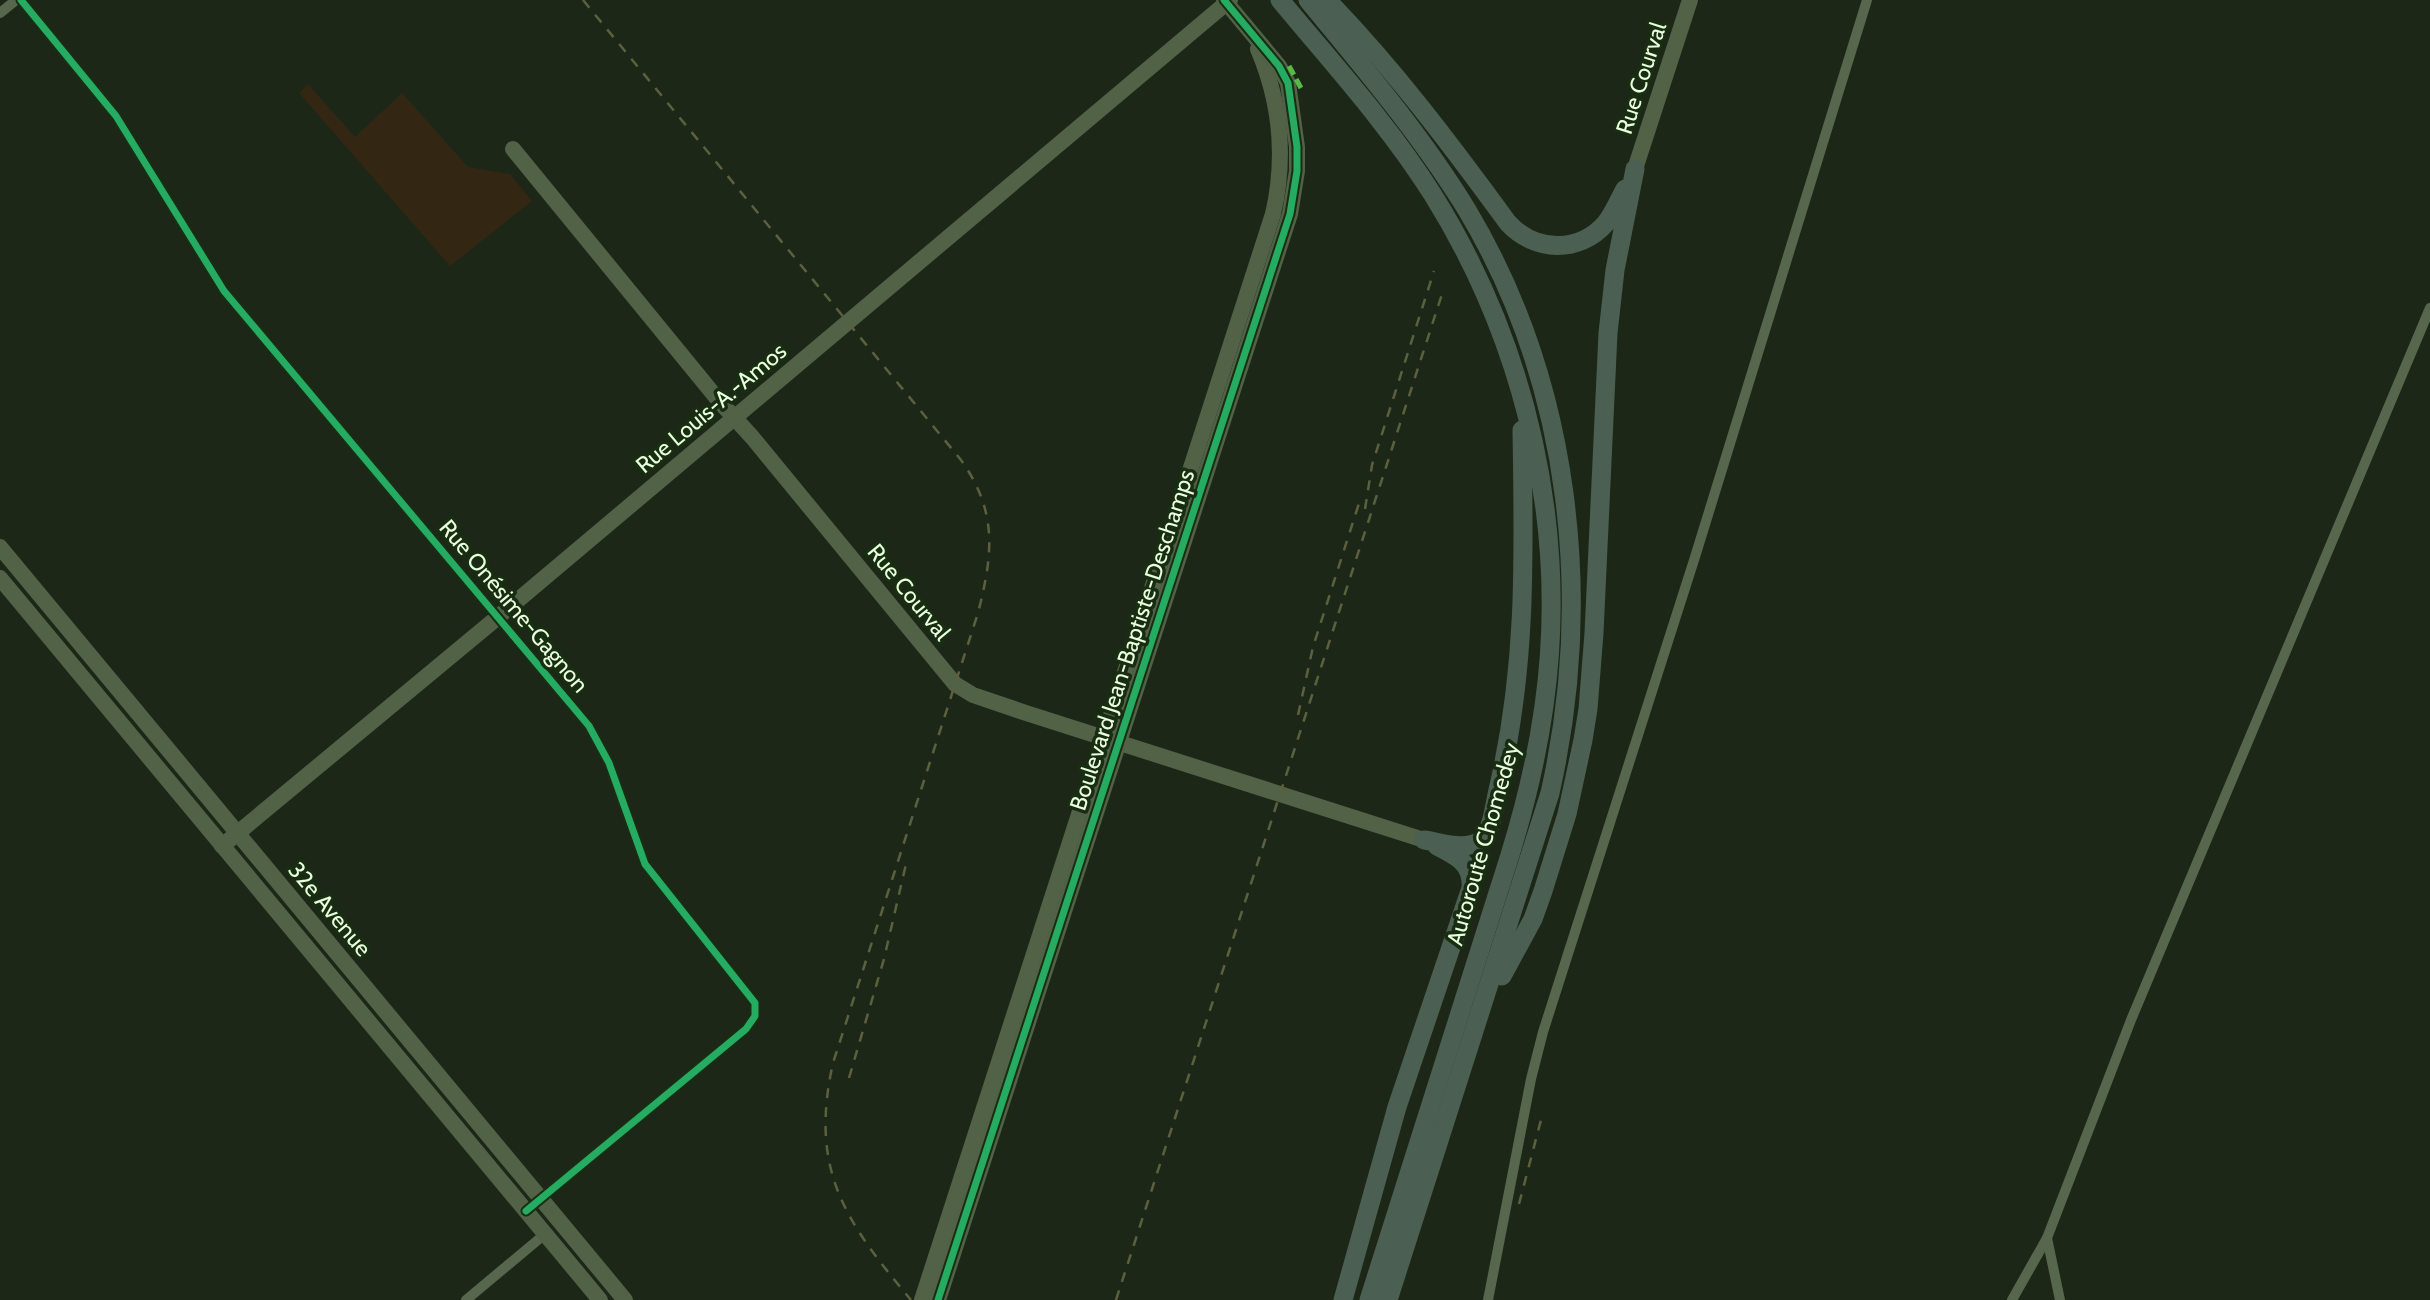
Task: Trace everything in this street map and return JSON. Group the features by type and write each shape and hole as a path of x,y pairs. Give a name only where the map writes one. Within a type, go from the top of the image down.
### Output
{"highway":[{"name":"Autoroute Chomedey","path":"1280,0 1387,129 1432,193 1476,274 1506,344 1522,394 1542,485 1550,567 1550,648 1542,721 1531,781 1369,1300"},
{"name":"Autoroute Chomedey","path":"1308,0 1419,138 1446,177 1499,272 1532,356 1547,408 1563,482 1572,589 1565,710 1545,811 1388,1300"},
{"path":"1327,0 1367,41 1400,81 1507,223 1527,239 1543,245 1559,246 1576,243 1592,235 1610,218 1635,169"},
{"path":"1479,1018 1533,919 1567,814 1583,740 1594,633 1608,333 1617,260 1635,169"},
{"path":"1424,839 1465,846 1480,841 1489,828 1500,781 1515,698 1524,606 1522,394"},
{"path":"1343,1300 1397,1107 1471,888 1471,876 1465,863 1424,839"}],"street":[{"path":"0,13 16,0"},
{"name":"Rue Onésime-Gagnon","path":"21,0 116,116 224,291 594,733 609,763 636,844 648,870 749,993 757,1008 746,1029 526,1211"},
{"name":"Rue Courval","path":"1635,169 1690,0"},
{"path":"1489,1300 1531,1079 1543,1032 1695,557 1867,0"},
{"name":"Rue Louis-A.-Amos","path":"222,846 735,418 1227,1"},
{"name":"Boulevard Jean-Baptiste-Deschamps","path":"938,1300 1276,201 1281,163 1279,123 1270,80 1250,33 1227,1"},
{"name":"Rue Courval","path":"513,149 720,402 962,689 1005,706 1424,839"},
{"path":"2012,1300 2047,1238 2136,1007 2430,308"},
{"name":"32e Avenue","path":"0,547 625,1300"},
{"name":"32e Avenue","path":"0,578 600,1300"},
{"name":"Boulevard Jean-Baptiste-Deschamps","path":"922,1300 1062,897"},
{"path":"466,1300 545,1234"},
{"path":"2047,1238 2060,1300"}],"shaded area":[{"path":"308,84 355,137 402,93 468,167 510,174 532,201 450,266 299,93"}],"railway":[{"path":"583,0 961,460 973,479 987,516 989,552 978,613 833,1063 827,1101 826,1134 830,1164 838,1192 868,1245 911,1300"},
{"path":"1365,509 1372,465 1434,271"},
{"path":"1116,1300 1444,288"},
{"path":"1298,715 1313,647 1361,497"},
{"path":"849,1078 884,959 906,864"},
{"path":"1519,1204 1542,1116"}],"marked path":[{"path":"1289,66 1301,88"}],"cycle path":[{"path":"21,0 116,116 224,291 589,726 609,763 645,864 755,1003 755,1016 746,1029 526,1211"},
{"path":"938,1300 1290,214 1297,171 1297,147 1288,83 1279,66 1224,0"}]}
